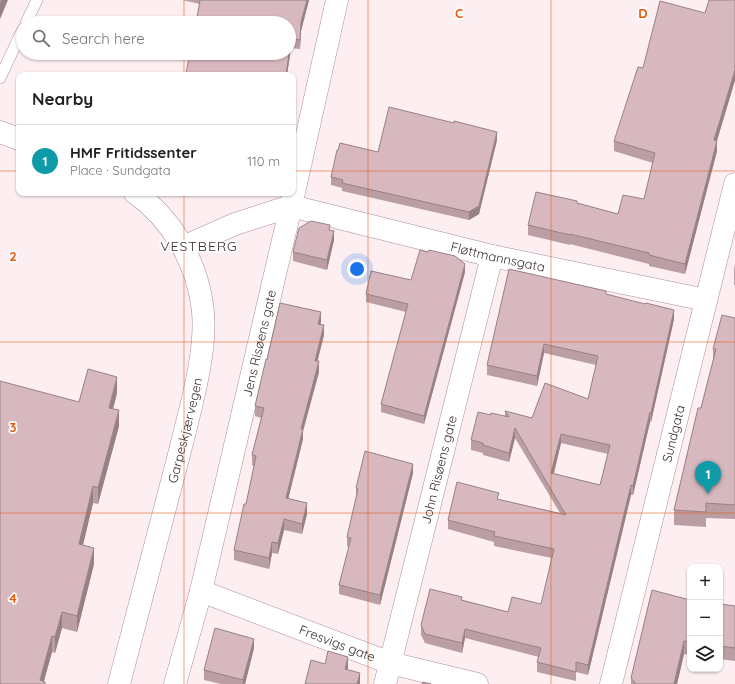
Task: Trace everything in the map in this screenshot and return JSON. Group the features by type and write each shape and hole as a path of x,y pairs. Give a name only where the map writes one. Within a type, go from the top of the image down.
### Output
{"street":[{"name":"Jens Risøens gate","path":"296,184 337,0"},
{"path":"0,132 16,138"},
{"name":"Sundgata","path":"611,684 735,184"},
{"name":"Garpeskjærvegen","path":"119,684 170,490 199,364 204,332 202,305 197,277 183,248 164,219 140,196"},
{"name":"Jens Risøens gate","path":"175,684 201,591 293,196"},
{"path":"183,248 235,224 291,206"},
{"name":"Fløttmannsgata","path":"291,206 492,256 706,300"},
{"name":"John Risøens gate","path":"384,684 492,256"},
{"name":"Fresvigs gate","path":"201,591 390,663 477,684"}],"lane":[{"path":"29,16 37,0"},
{"path":"0,78 16,44"}],"building":[{"path":"200,0 307,0 301,22 300,40 296,40 296,16 197,16"},
{"path":"709,0 735,0 735,70 714,140 717,141 685,264 649,255 649,253 528,225 536,192 577,201 577,203 618,214 623,195 644,199 655,153 614,141 638,67 643,68 660,1 705,13"},
{"path":"189,60 288,60 286,72 186,72"},
{"path":"389,107 497,132 479,206 469,212 342,183 343,180 331,177 340,143 378,152"},
{"path":"311,221 330,225 329,230 334,231 327,260 293,252 299,228"},
{"path":"420,250 428,252 429,250 455,256 465,264 424,416 381,404 408,304 366,294 371,271 411,280"},
{"path":"509,269 606,291 606,294 674,310 651,413 650,412 633,486 631,485 588,665 576,662 576,672 537,662 541,648 465,629 462,643 425,634 421,625 430,589 462,597 461,600 508,612 512,597 541,604 554,549 494,536 495,532 448,520 457,482 499,493 497,499 566,515 515,428 509,453 471,440 478,412 509,417 505,411 532,418 545,383 588,399 598,356 544,344 537,376 487,365","holes":["561,434 610,445 600,485 551,473"]},
{"path":"280,303 321,312 318,324 324,325 315,361 319,361 301,429 303,429 286,498 307,503 302,524 284,519 278,543 272,542 269,558 234,550 244,504 246,504 256,456 252,455 264,408 255,406"},
{"path":"722,315 735,318 735,505 706,503 706,512 674,510 698,408 701,408 716,349 713,349"},
{"path":"88,369 117,377 109,408 119,410 98,488 93,486 79,544 94,548 77,616 62,612 55,637 52,636 40,680 45,682 45,684 0,684 0,381 79,402"},
{"path":"365,451 413,464 380,595 339,585 351,538 347,537 358,489 356,488"},
{"path":"652,590 687,599 687,642 684,641 674,684 636,684 631,678"},
{"path":"723,604 735,606 735,648 723,646"},
{"path":"215,628 254,639 243,680 204,670"},
{"path":"328,651 348,657 345,669 360,673 357,684 305,684 311,660 325,664"}],"place":[{"name":"HMF Fritidssenter","path":"708,494"}],"district":[{"name":"VESTBERG","path":"199,246"}]}
